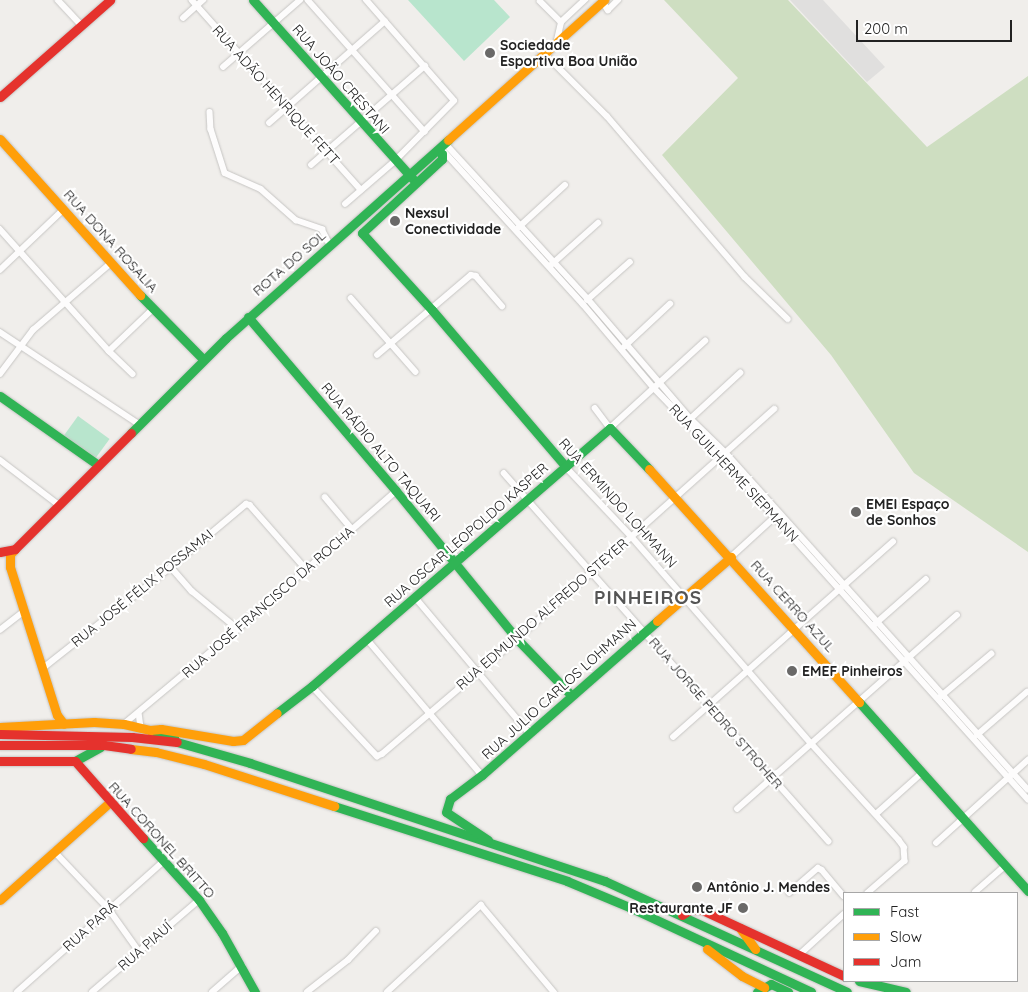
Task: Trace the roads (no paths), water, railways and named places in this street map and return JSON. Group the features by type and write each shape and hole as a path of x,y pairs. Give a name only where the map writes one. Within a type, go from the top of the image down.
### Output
{"main road":[{"path":"0,97 110,0"},
{"name":"RUA JOÃO CRESTANI","path":"253,0 395,161 416,182"},
{"name":"ROTA DO SOL","path":"15,549 248,317 409,175 444,150 603,0"},
{"name":"RUA DONA ROSALIA","path":"0,139 153,309 203,360"},
{"path":"348,230 362,233 416,182 444,150"},
{"name":"RUA ERMINDO LOHMANN","path":"362,233 432,310 566,467"},
{"name":"RUA RÁDIO ALTO TAQUARI","path":"248,317 396,491 517,639 571,695"},
{"path":"0,396 98,465"},
{"name":"RUA OSCAR LEOPOLDO KASPER","path":"146,729 161,729 238,741 312,686 610,428"},
{"name":"RUA CERRO AZUL","path":"610,428 676,497 796,629 1028,891"},
{"path":"0,552 15,549"},
{"path":"15,549 10,554 10,567 60,725"},
{"path":"0,557 10,567"},
{"name":"RUA JULIO CARLOS LOHMANN","path":"489,841 470,827 450,816 446,808 450,799 482,775 730,557"},
{"path":"0,727 124,724 172,736 184,743"},
{"path":"0,734 132,737 184,743 489,841 605,881 847,992"},
{"path":"0,745 104,745 156,752 204,764 558,878 598,894 811,992"},
{"path":"0,761 75,761 90,751 104,745"},
{"name":"RUA CORONEL BRITTO","path":"75,761 199,900 242,966 255,992"},
{"path":"0,900 110,802"},
{"path":"682,915 696,909 843,976"},
{"path":"740,928 758,952"},
{"path":"688,935 760,989 778,992"},
{"path":"748,979 752,992"},
{"path":"863,982 906,992"},
{"path":"760,989 773,984 788,992"}],"street":[{"path":"58,0 81,25"},
{"path":"183,18 194,3 203,0"},
{"path":"223,67 300,0"},
{"path":"308,0 425,132"},
{"path":"345,204 395,161 453,104 453,98 366,0"},
{"path":"557,42 561,22 585,0"},
{"path":"603,0 608,10 618,0"},
{"path":"540,1 561,22"},
{"name":"RUA ADÃO HENRIQUE FETT","path":"194,3 361,190"},
{"path":"269,123 320,76 385,21"},
{"path":"545,54 607,116 744,277 788,319"},
{"path":"311,164 361,123 425,66"},
{"path":"210,112 212,129 225,173 261,189 291,217 322,229 330,246"},
{"name":"RUA GUILHERME SIEPMANN","path":"444,150 518,227 586,302 608,323 624,348"},
{"path":"518,227 564,185"},
{"path":"0,270 64,209"},
{"path":"551,265 598,223"},
{"path":"0,229 109,351 133,374"},
{"path":"586,302 630,262"},
{"path":"0,374 33,330 111,263"},
{"path":"377,355 391,346 471,275 476,276 502,306"},
{"path":"350,298 416,372"},
{"name":"RUA GUILHERME SIEPMANN","path":"586,302 602,328 624,348 657,386 723,455 976,736 1011,776 1028,799"},
{"path":"624,348 670,304"},
{"path":"109,351 153,309"},
{"path":"602,328 608,323"},
{"path":"0,332 139,424"},
{"name":"RUA OSCAR LEOPOLDO KASPER","path":"610,428 705,341"},
{"path":"689,420 740,373"},
{"name":"RUA CERRO AZUL","path":"595,408 610,428"},
{"name":"RUA EDMUNDO ALFREDO STEYER","path":"312,686 377,756 382,754 517,639 774,409"},
{"path":"0,460 59,505"},
{"name":"RUA ERMINDO LOHMANN","path":"566,467 631,536 904,847 905,861 869,892"},
{"name":"RUA JORGE PEDRO STROHER","path":"504,473 829,841"},
{"name":"RUA JOSÉ FRANCISCO DA ROCHA","path":"124,724 238,629 396,491"},
{"path":"325,497 352,529"},
{"name":"RUA JOSÉ FÉLIX POSSAMAI","path":"42,669 171,567 241,506 250,505 306,569"},
{"name":"RUA JULIO CARLOS LOHMANN","path":"730,557 777,515"},
{"path":"673,737 893,542"},
{"path":"171,567 192,591 238,629"},
{"path":"875,624 926,580"},
{"path":"415,597 529,733"},
{"path":"0,630 24,611"},
{"path":"737,809 957,615"},
{"path":"367,639 482,775"},
{"path":"940,697 991,654"},
{"path":"976,736 1027,692"},
{"path":"139,713 146,729"},
{"path":"936,842 1028,760"},
{"path":"876,814 923,772"},
{"name":"RUA GUILHERME SIEPMANN","path":"1011,776 1028,789"},
{"path":"54,851 109,909 139,951"},
{"name":"RUA PARÁ","path":"17,992 24,990 109,909 164,861"},
{"path":"975,892 1006,865"},
{"path":"789,893 818,868 822,870 843,895"},
{"name":"RUA PIAUÍ","path":"92,992 199,900"},
{"path":"388,992 481,905 554,992"},
{"path":"798,956 843,915"},
{"path":"307,992 348,960 376,931"},
{"path":"212,992 242,966"}],"place":[{"name":"Sociedade Esportiva Boa União","path":"490,53"},
{"name":"Nexsul Conectividade","path":"395,221"},
{"name":"EMEI Espaço de Sonhos","path":"856,512"},
{"name":"EMEF Pinheiros","path":"792,671"},
{"name":"Antônio J. Mendes","path":"697,887"},
{"name":"Restaurante JF","path":"743,908"}],"district":[{"name":"PINHEIROS","path":"648,598"}]}
